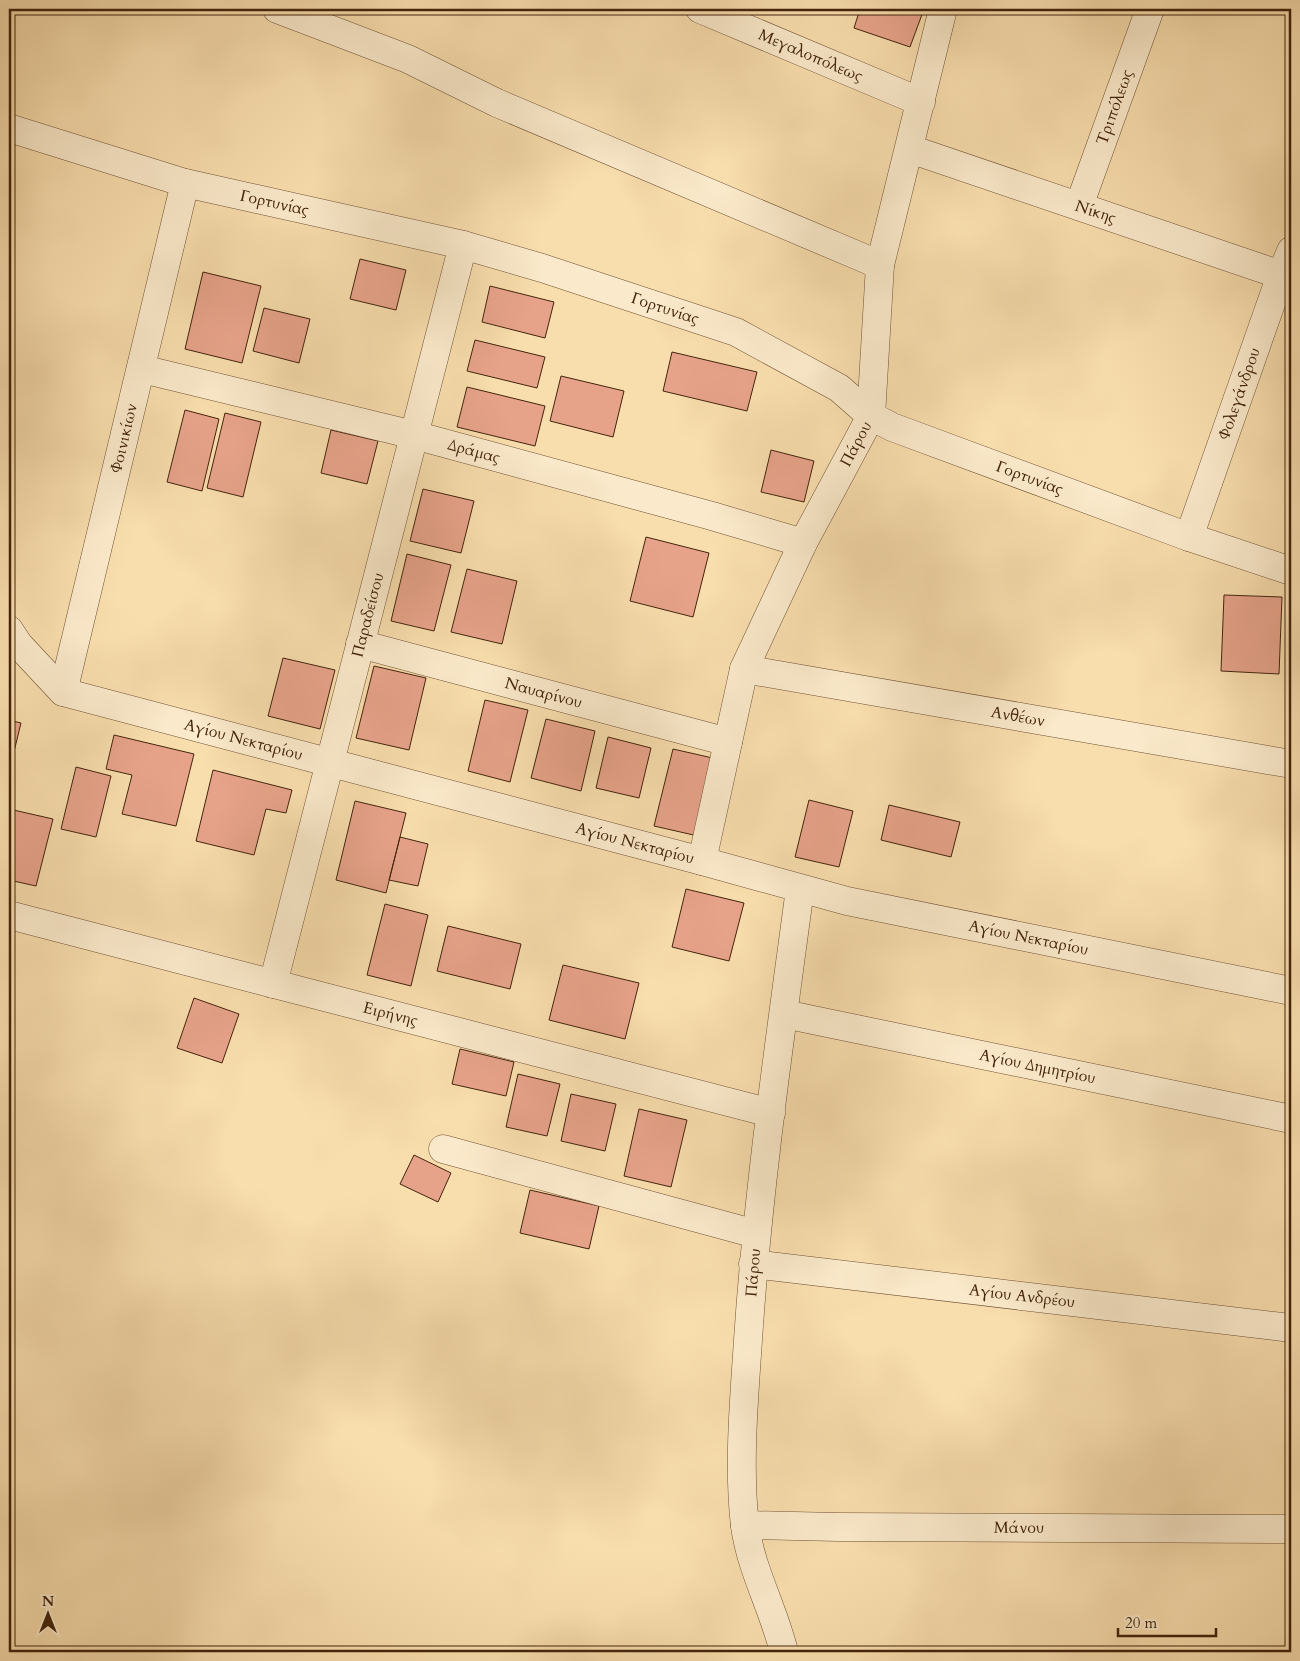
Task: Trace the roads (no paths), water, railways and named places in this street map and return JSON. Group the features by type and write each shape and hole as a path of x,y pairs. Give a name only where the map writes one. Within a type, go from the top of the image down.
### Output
{"street":[{"path":"277,9 408,59 497,103 880,265"},
{"name":"Μεγαλοπόλεως","path":"700,9 921,102"},
{"name":"Πάρου","path":"702,861 744,669 803,544 871,416 880,265 943,9"},
{"name":"Τριπόλεως","path":"1079,206 1150,9"},
{"name":"Γορτυνίας","path":"9,128 186,183 462,245 542,268 736,332 839,388 871,416 892,427 1189,537 1291,571"},
{"name":"Νίκης","path":"910,149 1079,206 1286,263"},
{"name":"Φοινικίων","path":"64,692 186,183"},
{"name":"Παραδείσου","path":"273,984 462,245"},
{"name":"Φολεγάνδρου","path":"1189,537 1286,263"},
{"name":"Δράμας","path":"142,369 414,435 712,516 803,544"},
{"path":"9,630 19,645 64,692"},
{"name":"Ναυαρίνου","path":"360,644 728,742"},
{"name":"Ανθέων","path":"744,669 1291,764"},
{"name":"Αγίου Νεκταρίου","path":"64,692 847,901 1291,991"},
{"name":"Πάρου","path":"784,1652 779,1632 750,1549 745,1525 743,1447 756,1234 800,888"},
{"name":"Ειρήνης","path":"9,915 771,1113"},
{"name":"Αγίου Δημητρίου","path":"784,1014 1291,1119"},
{"path":"443,1149 756,1234"},
{"name":"Αγίου Ανδρέου","path":"753,1264 1291,1328"},
{"name":"Μάνου","path":"745,1525 1291,1529"}]}
